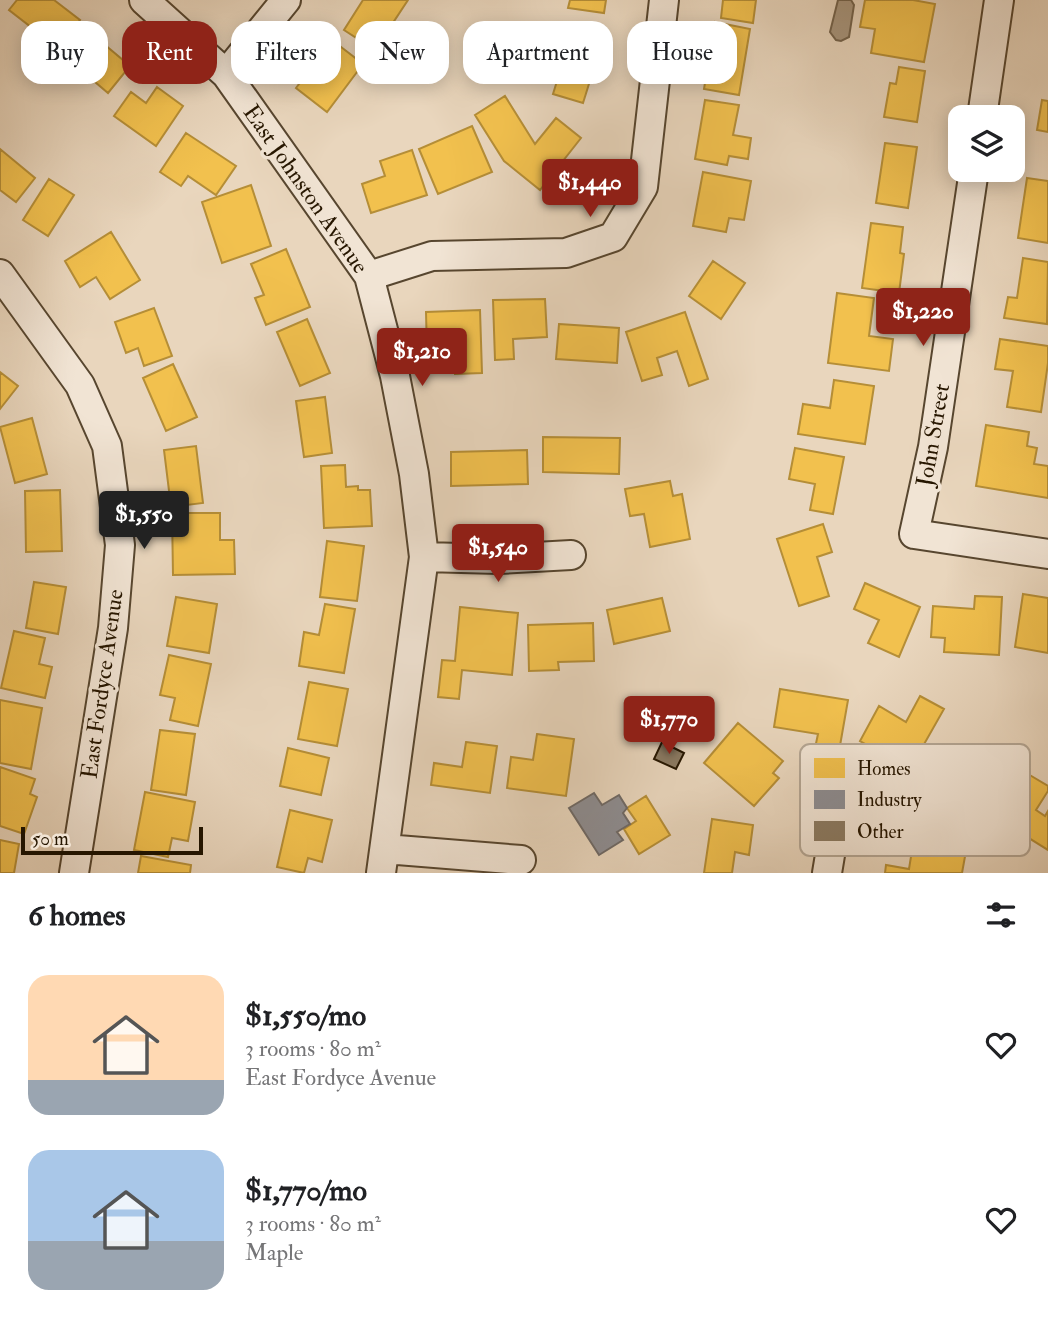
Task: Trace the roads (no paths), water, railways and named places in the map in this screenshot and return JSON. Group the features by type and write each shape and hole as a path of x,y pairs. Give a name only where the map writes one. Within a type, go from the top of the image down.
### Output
{"street":[{"name":"East Johnston Avenue","path":"144,0 226,74 369,276 397,388 414,474 424,557 383,861"},
{"path":"226,74 286,0"},
{"path":"369,276 432,256 566,253 612,237 643,187 664,0"},
{"path":"984,105 999,0"},
{"name":"John Street","path":"972,182 933,447 914,534 1048,554"},
{"name":"East Fordyce Avenue","path":"0,274 80,386 107,446 120,545 113,628 74,873"},
{"path":"424,557 499,559 571,555"},
{"path":"383,861 521,860"}]}
